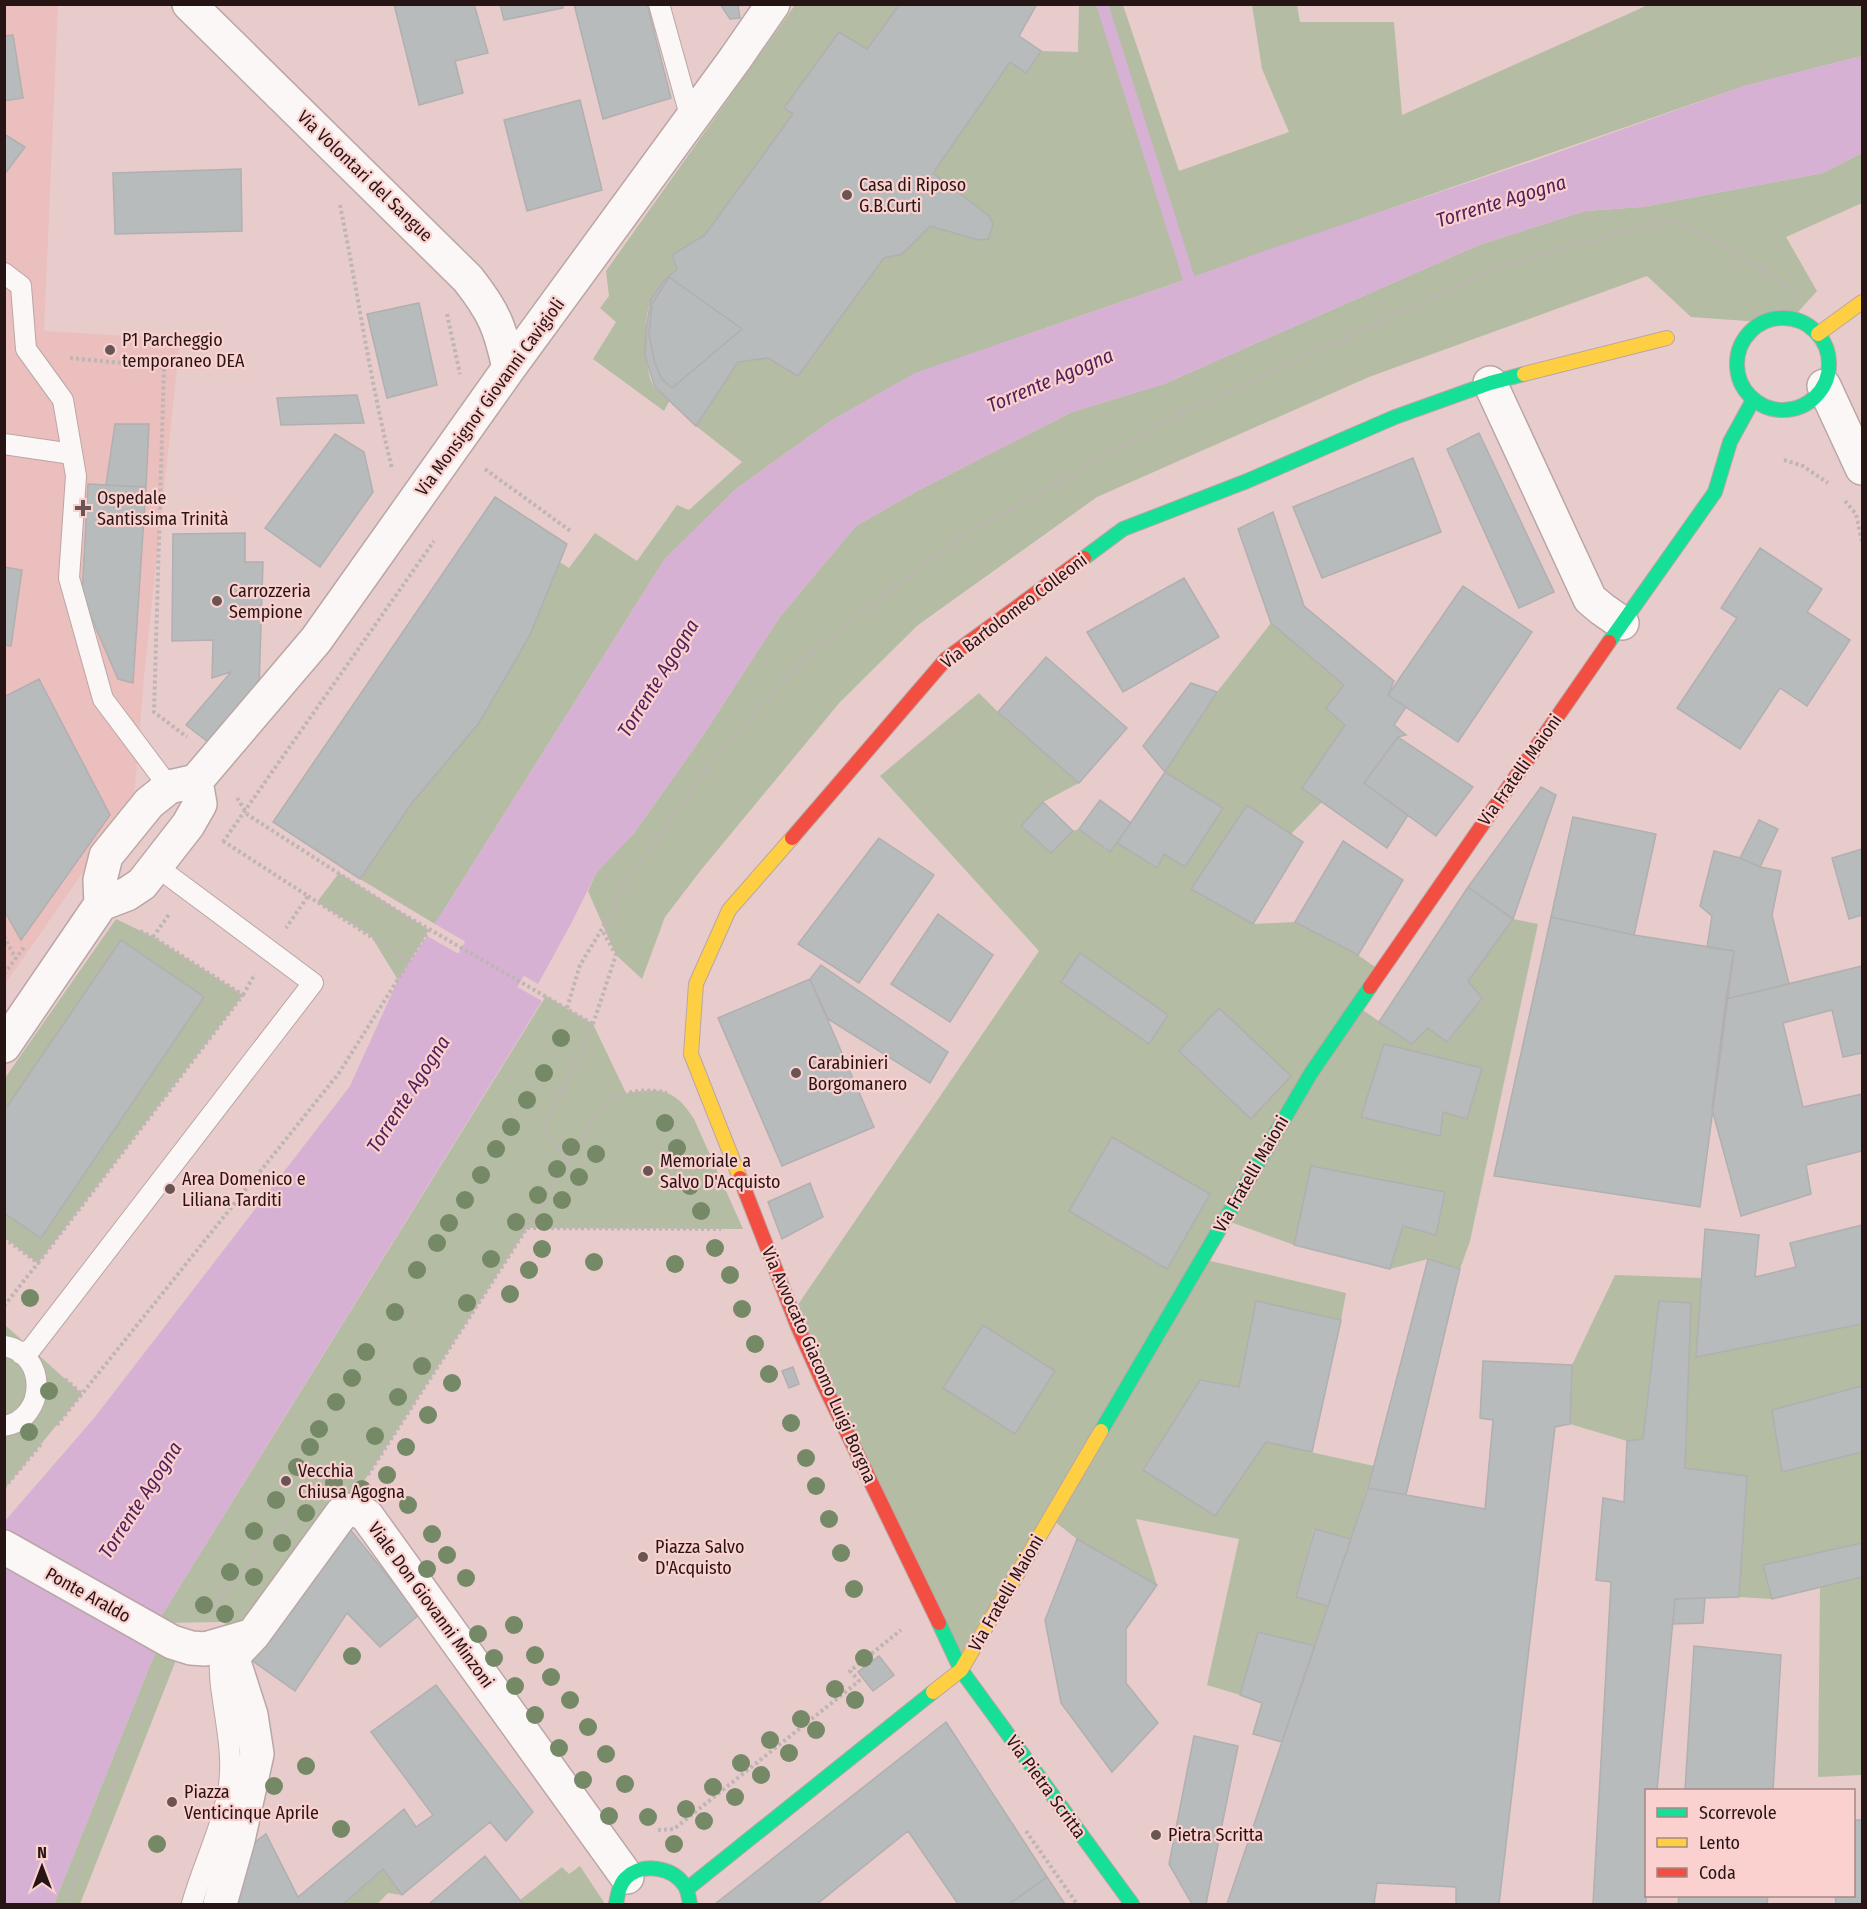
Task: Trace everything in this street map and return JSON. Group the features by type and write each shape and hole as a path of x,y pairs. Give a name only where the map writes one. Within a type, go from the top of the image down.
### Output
{"main road":[{"path":"1818,334 1863,302"},
{"path":"1782,318 1808,325 1825,345 1829,359 1824,386 1815,398 1791,409 1777,410 1753,400 1743,387 1738,373 1737,357 1742,343 1764,322 1782,318"},
{"name":"Via Bartolomeo Colleoni","path":"691,1054 696,984 729,910 946,659 1123,530 1247,481 1395,417 1490,383 1667,338"},
{"name":"Via Fratelli Maioni","path":"687,1889 961,1670 1311,1072 1715,492 1730,442 1753,400"},
{"name":"Via Avvocato Giacomo Luigi Borgna","path":"691,1054 798,1326 823,1383 961,1670"},
{"name":"Via Pietra Scritta","path":"961,1670 1132,1905"},
{"path":"622,1891 637,1870 648,1867 660,1868 681,1879 687,1889 690,1905"}],"street":[{"name":"Via Volontari del Sangue","path":"189,4 468,279 497,321 509,368"},
{"name":"Via Monsignor Giovanni Cavigioli","path":"99,906 100,880 106,856 149,803 193,776 316,640 509,368 773,4"},
{"path":"1490,383 1590,599 1622,623"},
{"path":"1824,386 1863,468"},
{"path":"4,1047 99,906 127,894 142,884 188,825 200,804 193,776"},
{"name":"Viale Don Giovanni Minzoni","path":"253,1635 342,1513 356,1509 367,1516 622,1891"},
{"name":"Ponte Araldo","path":"4,1548 172,1642"},
{"path":"172,1642 191,1648 205,1649 253,1635"},
{"path":"220,1905 238,1840 257,1754 251,1715 234,1662 236,1653 253,1635"}],"lane":[{"path":"659,4 691,119"},
{"path":"4,273 21,286 26,349 63,400 76,476 69,578 103,699 193,776"},
{"path":"4,444 72,454"},
{"path":"13,1350 31,1348 313,983 156,866"},
{"path":"4,1426 20,1420 30,1411 36,1400 38,1387 31,1362 13,1350"},
{"path":"192,1905 201,1872 217,1838 229,1786 231,1749 221,1693 219,1644"}],"path":[{"path":"340,203 376,400 406,514"},
{"path":"25,344 54,357 164,367 154,712 192,740 193,776 248,816 396,910 593,1024"},
{"path":"1784,460 1803,466 1835,490"},
{"path":"484,469 572,532"},
{"path":"1843,498 1856,514 1863,541"},
{"path":"223,841 410,962"},
{"path":"283,933 308,896"},
{"path":"99,906 153,937 243,995"},
{"path":"153,937 172,910"},
{"path":"567,1008 580,965 602,929 616,955 593,1024 543,1129 568,1160"},
{"path":"54,1428 339,1072 429,930"},
{"path":"4,936 16,958"},
{"path":"4,1306 243,995 258,969"},
{"path":"358,1475 368,1475 602,1105 626,1093 655,1090 670,1093"},
{"path":"526,1228 731,1229"},
{"path":"4,1238 38,1263"},
{"path":"4,1488 47,1437"},
{"path":"312,1492 327,1474 348,1475"},
{"path":"66,1905 172,1642 189,1621 205,1616 304,1501"},
{"path":"674,1829 858,1681 850,1671 908,1624"},
{"path":"1026,1831 1077,1905"}],"shaded area":[{"name":"Ospedale Santissima Trinità","path":"5,5 58,5 44,331 180,339 144,677 134,799 5,984"}],"green space":[{"path":"795,5 900,5 867,49 785,108 793,114 705,235 672,255 677,269 652,297 646,329 646,356 651,380 655,388 670,400 664,411 593,359 616,322 600,308 609,296 606,271"},
{"path":"1079,5 1123,5 1179,171 1289,132 1262,69 1252,5 1297,5 1300,22 1394,22 1402,115 1648,5 1862,5 1862,56 1744,86 916,373 832,420 736,489 664,560 435,924 360,879 412,803 479,723 560,562 569,568 595,533 637,561 677,505 689,510 742,462 696,426 738,362 768,358 798,376 884,258 902,254 930,226 979,240 988,239 993,224 989,216 933,173 1010,62 1026,73 1041,51 1078,52"},
{"path":"1862,153 1862,203 1786,237 1817,291 1790,321 1782,318 1775,323 1691,317 1647,276 1369,377 1097,497 918,625 840,702 665,917 642,979 616,955 588,891 596,873 634,833 700,740 779,618 856,526 919,490 1072,412 1164,384 1479,245 1585,211 1642,207 1823,173"},
{"path":"1271,623 1344,685 1326,708 1345,725 1302,788 1322,802 1291,834 1192,889 1253,924 1295,922 1358,955 1381,971 1357,1006 1412,1044 1428,1028 1448,1042 1482,998 1468,981 1513,919 1538,924 1470,1241 1460,1269 1428,1259 1390,1269 1403,1226 1436,1234 1445,1192 1311,1167 1294,1245 1225,1220 1202,1259 1346,1293 1341,1320 1256,1301 1239,1387 1200,1380 1143,1469 1215,1516 1266,1442 1374,1466 1351,1539 1314,1529 1296,1597 1328,1606 1315,1646 1240,1695 1207,1685 1239,1539 1136,1519 1157,1585 1077,1539 1050,1518 961,1670 793,1312 1039,951 880,776 979,693 1079,783 1043,802 1022,825 1051,853 1073,831 1079,829 1109,852 1117,843 1156,868 1164,854 1185,867 1223,808 1165,772 1217,692"},
{"path":"339,873 429,930 398,980 371,936 317,902"},
{"path":"116,919 153,937 243,995 38,1263 5,1238 5,1213 41,1237 204,997 121,940 5,1111 5,1078"},
{"path":"546,996 593,1024 626,1093 666,1092 680,1101 687,1109 694,1119 743,1229 527,1228 368,1475 253,1635 222,1622 157,1623"},
{"path":"1615,1275 1702,1278 1696,1357 1862,1324 1862,1775 1818,1777 1820,1588 1772,1599 1739,1597 1747,1476 1685,1468 1691,1303 1659,1302 1643,1439 1627,1441 1570,1424 1572,1365"},
{"path":"5,1325 82,1394 5,1488"},
{"path":"157,1648 176,1660 80,1904 54,1904"},
{"path":"580,1866 605,1904 523,1904 520,1900 562,1867 569,1874"},
{"path":"383,1869 402,1895 388,1893 377,1904 343,1904"}],"water":[{"path":"1862,56 1862,153 1823,173 1642,207 1585,211 1479,245 1164,384 1072,412 919,490 856,526 779,618 700,740 634,833 596,873 538,984 435,924 664,560 736,489 832,420 915,373 1267,250 1536,160 1744,86"},
{"path":"427,936 542,1001 157,1623 5,1531 4,1522 95,1417 350,1086 398,980"},
{"path":"4,1563 157,1648 54,1904 5,1904"}],"building":[{"path":"394,4 474,4 488,53 455,61 463,93 419,105"},
{"path":"500,4 562,4 563,8 504,20"},
{"path":"574,4 647,4 671,98 603,119"},
{"path":"720,4 745,4 738,6 740,18 730,19"},
{"name":"Casa di Riposo G.B.Curti","path":"900,4 1037,4 1019,36 1041,51 1026,73 1010,62 933,173 989,216 993,224 988,239 979,240 930,226 902,254 884,258 798,376 768,358 738,362 696,426 655,387 645,356 651,299 663,282 677,269 672,255 705,235 793,114 784,108 839,32 867,49"},
{"path":"13,35 23,98 4,101 4,36"},
{"path":"580,100 602,190 527,211 504,120"},
{"path":"4,134 25,147 4,175"},
{"path":"241,169 242,231 115,234 113,173"},
{"path":"669,277 742,329 672,388 661,378 649,335 652,304"},
{"path":"419,303 437,385 387,398 367,314"},
{"path":"357,395 364,423 281,425 277,398"},
{"path":"115,424 149,424 146,487 106,485"},
{"path":"1479,433 1554,592 1519,608 1447,449"},
{"path":"335,434 364,452 373,492 320,567 265,528"},
{"path":"1413,458 1441,532 1322,578 1293,507"},
{"path":"88,484 146,487 133,683 118,679 82,596"},
{"path":"495,497 567,544 530,635 479,723 412,803 360,879 273,822"},
{"path":"1273,512 1304,606 1394,681 1388,695 1406,707 1394,725 1406,735 1398,737 1364,783 1408,815 1387,848 1302,788 1345,725 1326,708 1344,685 1271,623 1238,529"},
{"name":"Carrozzeria Sempione","path":"245,533 245,562 263,562 259,689 213,746 186,725 231,672 212,678 213,640 172,641 173,534"},
{"path":"1760,548 1822,589 1807,612 1850,640 1807,706 1780,688 1740,749 1677,708 1737,618 1721,608"},
{"path":"4,567 22,570 11,646 4,645"},
{"path":"1184,578 1219,637 1123,692 1087,632"},
{"path":"1463,586 1532,632 1458,742 1388,695"},
{"path":"1046,657 1127,728 1079,783 998,712"},
{"path":"39,679 110,815 21,940 4,910 4,697"},
{"path":"1191,683 1217,692 1165,772 1143,746"},
{"path":"1398,737 1473,787 1436,836 1364,783"},
{"path":"1165,772 1223,808 1185,867 1164,854 1157,868 1117,843"},
{"path":"1541,787 1556,795 1513,919 1468,887"},
{"path":"1100,800 1131,823 1110,852 1079,829"},
{"path":"1043,802 1073,831 1051,853 1021,826"},
{"path":"1247,805 1303,842 1253,924 1191,889"},
{"path":"1573,817 1656,834 1634,935 1551,917"},
{"path":"1759,820 1778,829 1760,867 1740,858"},
{"path":"879,838 934,875 859,983 798,944"},
{"path":"1343,841 1403,880 1358,955 1295,922"},
{"path":"1862,849 1862,915 1849,919 1832,858"},
{"path":"1714,851 1740,858 1760,867 1781,871 1772,915 1789,984 1726,999 1734,951 1707,947 1712,916 1700,906"},
{"path":"1468,887 1513,919 1468,981 1482,998 1447,1042 1428,1028 1412,1044 1379,1022"},
{"path":"938,914 993,955 950,1022 891,984"},
{"path":"1551,917 1634,935 1734,951 1700,1207 1494,1176"},
{"path":"121,940 204,997 41,1238 4,1213 4,1111"},
{"path":"1080,953 1168,1015 1149,1044 1061,982"},
{"path":"821,965 948,1052 930,1083 828,1019 810,979"},
{"path":"1862,966 1862,1053 1843,1057 1832,1010 1783,1023 1803,1107 1862,1094 1862,1151 1806,1165 1811,1194 1741,1216 1712,1109 1726,999"},
{"name":"Carabinieri Borgomanero","path":"810,979 874,1127 782,1166 718,1018"},
{"path":"1219,1008 1291,1076 1251,1119 1179,1051"},
{"path":"1384,1044 1482,1068 1467,1119 1443,1112 1440,1136 1361,1117"},
{"path":"1112,1137 1210,1194 1167,1269 1069,1211"},
{"path":"1311,1166 1445,1192 1436,1235 1403,1226 1390,1269 1294,1245"},
{"path":"810,1183 823,1217 782,1239 768,1202"},
{"path":"1862,1225 1862,1324 1696,1357 1705,1229 1759,1235 1755,1277 1796,1267 1790,1243"},
{"path":"1428,1259 1460,1269 1406,1495 1368,1488"},
{"path":"1256,1301 1341,1320 1312,1452 1266,1442 1215,1516 1143,1470 1200,1380 1239,1387"},
{"path":"1659,1301 1691,1303 1685,1468 1747,1476 1739,1597 1675,1599 1657,1789 1645,1789 1646,1904 1593,1904 1611,1582 1596,1580 1603,1498 1624,1502 1627,1441 1643,1439"},
{"path":"983,1325 1055,1371 1015,1434 943,1388"},
{"path":"1483,1361 1572,1365 1570,1424 1555,1427 1499,1904 1456,1904 1456,1887 1377,1883 1374,1904 1227,1904 1368,1488 1485,1509 1493,1420 1480,1418"},
{"path":"793,1367 799,1384 789,1388 782,1371"},
{"path":"1862,1386 1862,1452 1782,1472 1772,1410"},
{"path":"345,1523 419,1615 380,1647 347,1613 295,1691 247,1657"},
{"path":"1315,1529 1351,1539 1328,1606 1296,1597"},
{"path":"1077,1539 1157,1585 1126,1629 1126,1683 1158,1723 1112,1772 1061,1703 1045,1620"},
{"path":"1862,1543 1862,1577 1772,1599 1763,1565"},
{"path":"1705,1598 1703,1623 1673,1624 1675,1599"},
{"path":"1258,1632 1315,1646 1282,1742 1253,1734 1262,1703 1240,1695"},
{"path":"1694,1646 1781,1655 1773,1789 1685,1789"},
{"path":"879,1656 894,1675 873,1691 858,1672"},
{"path":"436,1685 533,1812 506,1841 490,1822 402,1895 383,1869 343,1904 229,1904 240,1853 266,1834 298,1897 404,1809 416,1827 433,1815 371,1732"},
{"path":"946,1722 1047,1877 1009,1904 958,1904 908,1831 817,1904 715,1904"},
{"path":"1194,1736 1238,1746 1206,1904 1192,1904 1169,1864"},
{"path":"1855,1820 1862,1820 1862,1904 1836,1904 1835,1897 1855,1897"},
{"path":"485,1856 523,1904 429,1904"},
{"path":"1047,1877 1065,1904 1009,1904"},
{"path":"1679,1897 1768,1897 1767,1904 1678,1904"}],"waterway":[{"path":"1102,4 1193,292"},
{"name":"Torrente Agogna","path":"438,1048 481,982 541,879"}],"traffic: fast":[{"path":"1783,318 1801,322 1815,332 1825,346 1829,364 1825,382 1815,396 1801,406 1783,410 1765,406 1751,396 1741,382 1737,364 1741,346 1751,332 1765,322 1783,318"},
{"path":"1084,558 1123,529 1247,481 1395,417 1490,383 1524,374"},
{"path":"1609,642 1715,492 1730,442 1753,400"},
{"path":"1101,1431 1311,1073 1370,987"},
{"path":"939,1623 961,1670 1132,1904"},
{"path":"687,1889 933,1692"},
{"path":"616,1904 620,1887 626,1878 649,1868 666,1871 680,1880 686,1888 690,1904"}],"traffic: slow":[{"path":"1818,334 1862,302"},
{"path":"1524,374 1667,338"},
{"path":"740,1178 691,1054 696,984 729,910 792,838"},
{"path":"933,1692 961,1670 1101,1431"}],"traffic: jam":[{"path":"792,838 946,659 1084,558"},
{"path":"1370,987 1609,642"},
{"path":"740,1178 798,1327 823,1383 939,1623"}],"place":[{"name":"Casa di Riposo G.B.Curti","path":"847,195"},
{"name":"P1 Parcheggio temporaneo DEA","path":"110,350"},
{"name":"Ospedale Santissima Trinità","path":"83,508"},
{"name":"Carrozzeria Sempione","path":"217,601"},
{"name":"Carabinieri Borgomanero","path":"796,1073"},
{"name":"Memoriale a Salvo D'Acquisto","path":"648,1171"},
{"name":"Area Domenico e Liliana Tarditi","path":"170,1189"},
{"name":"Vecchia Chiusa Agogna","path":"286,1481"},
{"name":"Piazza Salvo D'Acquisto","path":"643,1557"},
{"name":"Piazza Venticinque Aprile","path":"172,1802"},
{"name":"Pietra Scritta","path":"1156,1835"}]}
